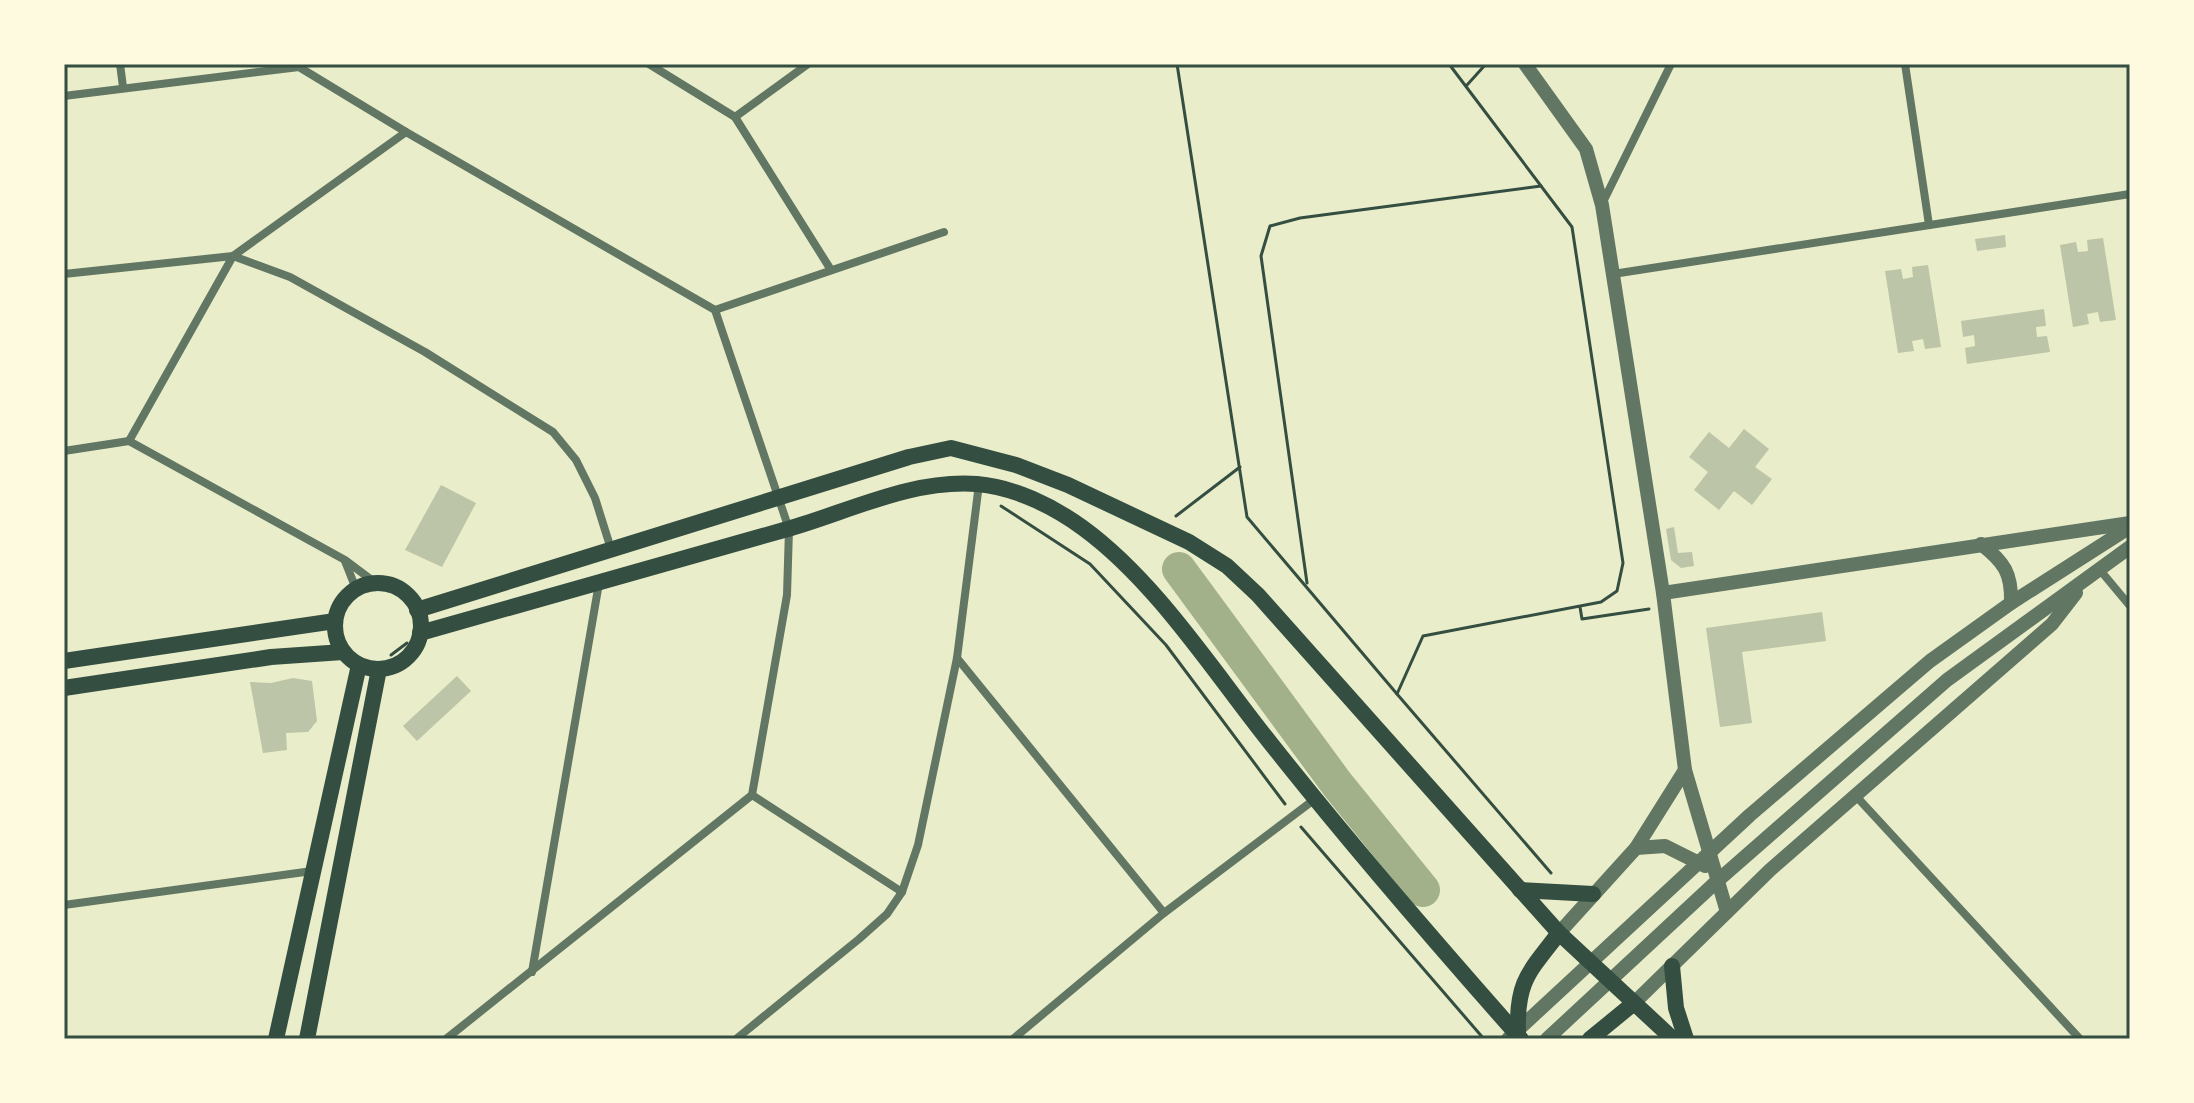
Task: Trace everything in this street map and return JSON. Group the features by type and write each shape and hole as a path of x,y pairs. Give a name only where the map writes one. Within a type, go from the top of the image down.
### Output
{"main road":[{"path":"419,621 611,549 951,448 1016,465 1068,485 1189,542 1227,566 1258,595 1559,933 1673,1039"},
{"path":"419,621 600,582 789,529 869,501 945,484 979,484 1036,501 1083,528 1118,558 1155,598 1315,799 1516,1038"},
{"path":"377,584 401,591 419,621 414,648 403,661 359,665 343,652 338,643 335,621 344,599 356,589 377,584"},
{"path":"64,661 335,621"},
{"path":"64,688 271,657 343,652"},
{"path":"307,1039 380,664"},
{"path":"276,1039 359,665"},
{"path":"1520,890 1593,894"},
{"path":"1516,1038 1521,985 1559,933"},
{"path":"1672,966 1676,1008 1686,1039"},
{"path":"1590,1039 1634,1003"}],"street":[{"path":"120,64 123,87"},
{"path":"649,64 735,117 831,270"},
{"path":"735,117 808,64"},
{"path":"1525,64 1586,149 1602,205 1663,593 1685,770 1727,912"},
{"path":"1602,205 1671,64"},
{"path":"1905,64 1929,225"},
{"path":"64,96 301,65 406,132 715,310 789,529 787,595 752,795 446,1039"},
{"path":"129,441 233,256 406,132"},
{"path":"1613,274 2130,194"},
{"path":"715,310 944,232"},
{"path":"64,274 233,256 290,277 425,352 553,432 583,473 603,519 611,549"},
{"path":"64,451 129,441 345,560 377,584"},
{"path":"736,1039 859,939 887,914 902,892 918,845 957,658 979,484"},
{"path":"1663,593 1981,544 2130,525"},
{"path":"1516,1038 1750,815 1930,661 2011,603 2130,525"},
{"path":"1981,544 2007,567 2012,582 2011,603"},
{"path":"1547,1039 1715,883 1947,680 2130,547"},
{"path":"345,560 356,589"},
{"path":"2100,570 2130,606"},
{"path":"532,972 600,582"},
{"path":"1634,1003 1727,912 1855,795 2052,624 2083,583"},
{"path":"957,658 1164,913"},
{"path":"1559,933 1636,848 1685,770"},
{"path":"752,795 902,892"},
{"path":"1855,795 2080,1039"},
{"path":"1013,1039 1164,913 1315,799"},
{"path":"1636,848 1665,846 1713,870"},
{"path":"64,905 313,871"}],"path":[{"path":"1177,64 1247,517 1557,880"},
{"path":"1397,694 1423,636 1601,602 1617,591 1623,563 1572,227 1449,64"},
{"path":"1466,86 1486,64"},
{"path":"1308,586 1261,256 1270,226 1300,218 1541,186"},
{"path":"1176,516 1240,467"},
{"path":"979,484 1003,509 1090,564 1166,645 1279,796"},
{"path":"1580,607 1582,619 1649,609"},
{"path":"380,664 409,641 409,623 419,621"},
{"path":"1305,833 1484,1039"}],"building":[{"path":"2005,235 2006,247 1977,251 1975,239"},
{"path":"2103,238 2116,320 2100,322 2098,312 2087,314 2089,324 2073,327 2060,245 2076,242 2078,252 2088,251 2087,240"},
{"path":"1928,265 1941,347 1925,349 1923,339 1912,341 1914,351 1898,353 1885,271 1901,269 1903,279 1913,277 1912,267"},
{"path":"2044,309 2046,326 2036,327 2037,337 2047,336 2050,352 1967,364 1965,348 1975,346 1974,335 1963,337 1961,321"},
{"path":"1744,429 1769,449 1755,467 1772,479 1752,505 1734,491 1719,510 1694,490 1708,472 1689,457 1709,432 1729,448"},
{"path":"441,485 476,503 442,567 405,550"},
{"path":"1674,527 1678,553 1692,552 1694,566 1681,568 1671,560 1666,529"},
{"path":"1822,612 1826,641 1742,652 1752,723 1720,727 1706,628"},
{"path":"457,676 471,691 417,741 403,726"},
{"path":"293,678 312,681 317,721 308,732 286,733 287,750 263,753 250,682 271,683"}],"waterway":[{"path":"1179,569 1337,784 1423,890"}]}
